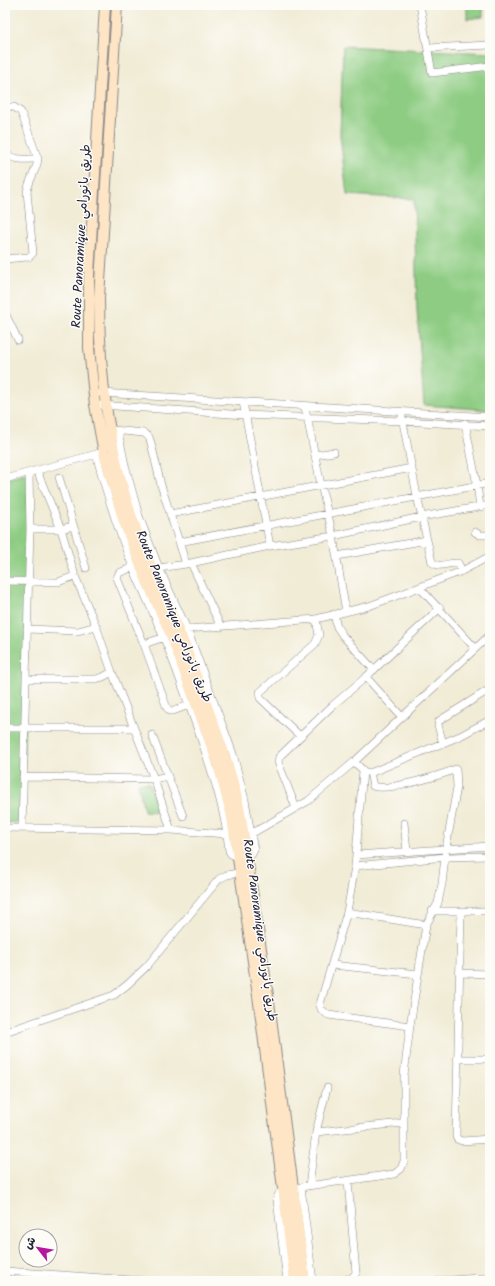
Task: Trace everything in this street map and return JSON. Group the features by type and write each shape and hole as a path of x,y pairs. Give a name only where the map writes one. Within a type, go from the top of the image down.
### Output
{"street":[{"name":"Route Panoramique طريق بانورامي","path":"99,393 89,342 89,275 106,5"},
{"name":"Route Panoramique طريق بانورامي","path":"116,5 99,274 100,453 145,577 175,633"},
{"path":"420,5 432,73 490,66"},
{"path":"428,48 490,45"},
{"path":"5,107 14,107 21,112 38,159 38,165 29,182 27,192 32,253 27,257 5,259"},
{"path":"5,153 11,158 38,159"},
{"path":"5,313 18,340"},
{"path":"99,393 306,407 490,417"},
{"path":"243,402 270,546"},
{"name":"Route Panoramique طريق بانورامي","path":"100,405 113,430 119,474 137,532 175,633 223,782 242,857 260,1011 292,1188 305,1281"},
{"path":"100,405 245,415 490,426"},
{"path":"306,407 327,514 333,536 346,612"},
{"path":"401,411 421,517 432,562 439,566 456,562 460,564 462,571"},
{"path":"464,416 480,507"},
{"path":"5,479 100,453 108,498 133,567 175,633 235,761 244,792 254,851 242,857 230,853 220,795 189,705 175,633 159,568 134,499 113,430 140,432 149,437 179,542 220,627"},
{"path":"315,455 334,452"},
{"path":"170,514 412,468"},
{"path":"36,471 61,529 75,576 96,626 172,830"},
{"path":"22,828 30,529 28,473"},
{"path":"59,477 86,568"},
{"path":"29,482 40,480"},
{"path":"179,542 490,483"},
{"path":"159,568 490,505"},
{"path":"30,529 61,529 73,526"},
{"path":"475,532 480,535 490,535"},
{"path":"336,556 427,540"},
{"path":"144,644 175,633 220,627 316,619 346,612 369,606 420,588 462,571 490,556"},
{"path":"133,567 119,573 117,578 144,644 168,710 173,711 189,705"},
{"path":"5,581 58,582 75,576"},
{"path":"420,588 440,608 475,648"},
{"path":"296,808 278,759 332,706 374,670 440,608"},
{"path":"334,614 337,627 343,636 374,670"},
{"path":"300,736 260,698 260,692 315,644 319,635 316,619"},
{"path":"27,630 78,632 96,626"},
{"path":"251,834 308,801 354,762 401,716 490,635"},
{"path":"26,679 96,679 112,672"},
{"path":"366,677 401,716"},
{"path":"443,744 438,725 439,721 490,689"},
{"path":"366,772 443,744 490,720"},
{"path":"5,728 133,728"},
{"path":"152,736 183,816"},
{"path":"287,1281 277,1200 279,1194 292,1188 394,1174 401,1170 404,1161 404,1075 410,1026 426,924 432,911 438,903 440,895 446,848 457,787 456,769 438,776 402,785 377,788 373,786 366,772 354,762"},
{"path":"366,772 355,866 347,912 320,1004 324,1013 332,1016 410,1026"},
{"path":"23,777 154,779 168,776"},
{"path":"404,823 407,851"},
{"path":"5,828 172,830 227,834"},
{"path":"356,855 490,846"},
{"path":"355,866 445,857 490,856"},
{"path":"5,1032 114,995 147,966 219,879 227,875 244,871"},
{"path":"432,911 490,911"},
{"path":"347,912 426,924"},
{"path":"460,912 456,1136 457,1139 462,1141 490,1138"},
{"path":"332,965 418,974"},
{"path":"459,973 490,974"},
{"path":"458,1059 490,1059"},
{"path":"309,1186 316,1132 327,1088"},
{"path":"316,1132 403,1123"},
{"path":"331,1281 351,1279 356,1273 348,1181"},
{"name":"Route Panoramique طريق بانورامي","path":"292,1188 295,1281"},
{"path":"292,1188 313,1281"},
{"path":"5,1271 24,1272 64,1278 143,1281"},
{"path":"23,1281 24,1272"},
{"path":"440,1281 490,1278"}],"green space":[{"path":"467,5 483,5 483,17 467,19"},
{"path":"343,46 490,53 490,410 424,405 417,310 414,199 347,195 340,135"},
{"path":"29,473 23,822 5,823 5,479"},
{"path":"138,783 149,783 159,812 144,811"}]}
